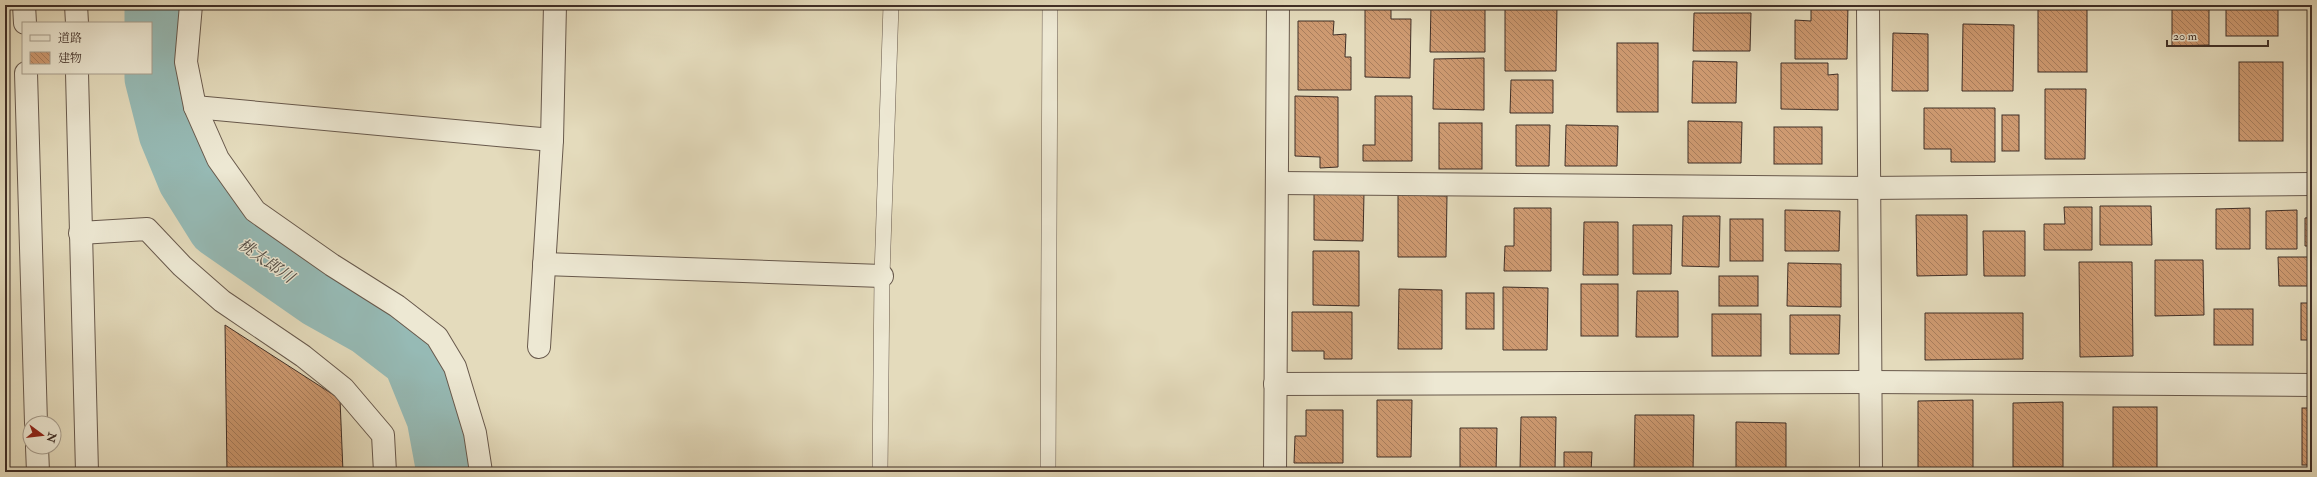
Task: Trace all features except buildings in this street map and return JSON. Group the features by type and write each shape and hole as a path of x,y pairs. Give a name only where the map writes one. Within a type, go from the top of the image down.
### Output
{"street":[{"path":"24,5 25,22"},
{"path":"76,5 76,22"},
{"path":"191,5 186,62 195,107 218,159 255,210 332,265 397,306 437,337 456,367 475,433 481,472"},
{"path":"539,347 552,140 555,5"},
{"path":"1275,472 1278,5"},
{"path":"1868,5 1871,472"},
{"path":"26,74 36,415"},
{"path":"77,74 87,472"},
{"path":"195,107 552,140"},
{"path":"1277,184 1868,188 2312,184"},
{"path":"80,233 147,229 182,266 222,300 303,356 343,388 383,434 385,472"},
{"path":"544,264 882,276"},
{"path":"1275,384 1870,382 2312,385"},
{"path":"37,455 38,472"}],"lane":[{"path":"880,472 882,276 892,5"},
{"path":"1048,472 1050,5"}],"waterway":[{"name":"桃太郎川","path":"155,5 155,78 169,133 188,179 218,227 320,298 370,326 413,359 437,418 447,472"}]}
